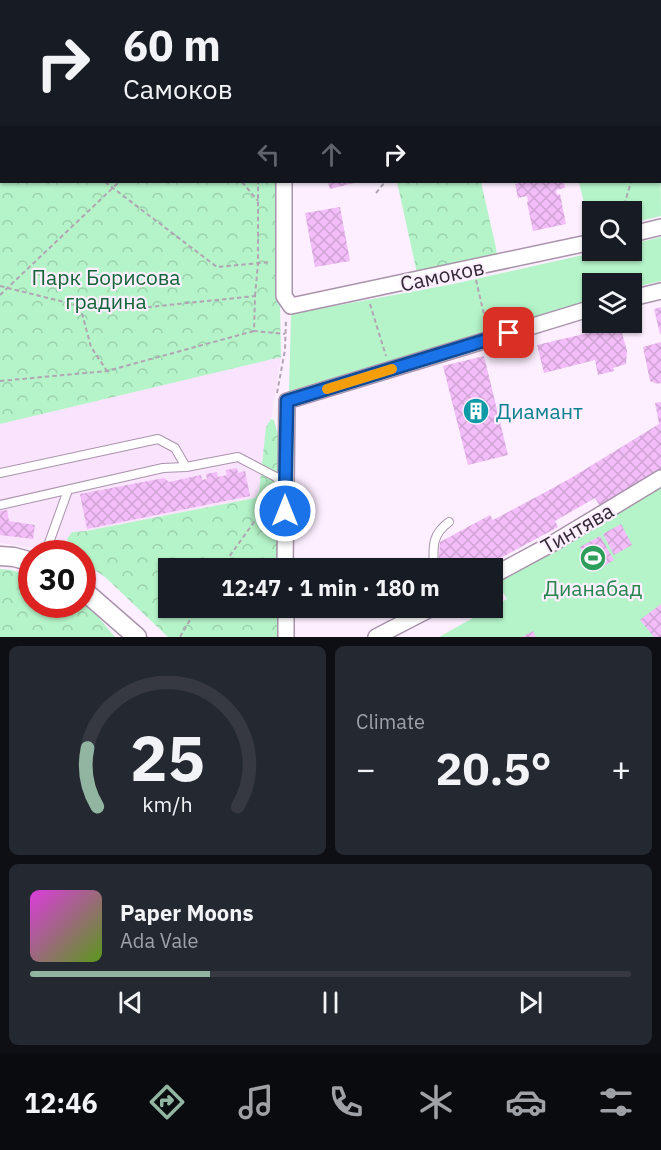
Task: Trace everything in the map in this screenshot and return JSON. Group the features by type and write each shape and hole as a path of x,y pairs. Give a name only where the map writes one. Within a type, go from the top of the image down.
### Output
{"street":[{"name":"Самоков","path":"284,183 284,296 291,306 582,244"},
{"path":"642,232 661,227"},
{"path":"642,296 661,291"},
{"path":"285,558 287,401 582,311"},
{"name":"Тинтява","path":"503,570 555,542 661,478"},
{"path":"0,556 18,558"},
{"path":"96,601 137,637"},
{"path":"286,618 286,637"},
{"path":"376,637 411,618"}],"lane":[{"path":"0,473 158,439 175,448 186,468"},
{"path":"0,505 163,468 186,468 238,457 276,477 285,491"},
{"path":"50,540 68,490"},
{"path":"434,558 435,537 438,530 449,522"}],"path":[{"path":"106,183 217,267 258,264"},
{"path":"0,295 117,183"},
{"path":"243,183 258,201"},
{"path":"254,331 258,264 258,183"},
{"path":"376,193 384,183"},
{"path":"625,201 631,183"},
{"path":"473,268 485,321"},
{"path":"0,286 80,306 130,309 255,297"},
{"path":"366,291 390,370"},
{"path":"80,306 91,347 107,371"},
{"path":"0,381 107,371 254,331 285,334"},
{"path":"228,558 254,522 285,491"},
{"path":"180,637 191,618"}],"shaded area":[{"path":"281,357 271,419 268,422 259,492 255,498 72,532 67,540 18,540 18,546 0,543 0,424"}],"green space":[{"name":"Парк Борисова градина","path":"0,183 278,183 281,357 0,424"},
{"path":"397,183 481,183 497,256 417,273"},
{"path":"579,183 661,183 661,216 642,221 642,201 583,201"},
{"path":"661,237 661,281 642,286 642,273 582,273 582,303 289,391 291,314 453,284 582,255 582,261 642,261 642,242"},
{"path":"271,419 274,420 278,435 282,438 279,558 158,558 158,618 278,618 278,637 168,637 96,571 96,540 67,539 72,532 255,498 259,492 266,427"},
{"name":"Дианабад","path":"661,478 661,637 439,637 473,618 503,618 503,601 507,599 503,592 503,569"},
{"path":"0,569 18,572 18,618 96,618 96,614 115,637 0,637"}],"building":[{"path":"328,183 354,183 330,189"},
{"path":"564,183 565,188 556,190 557,195 560,194 566,224 533,231 527,196 518,198 515,184"},
{"path":"340,207 350,261 315,267 305,213"},
{"path":"661,307 661,334 660,334 654,309"},
{"path":"588,333 622,333 627,351 626,364 613,368 614,371 598,375 595,360 544,373 537,345"},
{"path":"661,342 661,383 657,384 650,381 643,347"},
{"name":"Диамант","path":"484,356 508,455 468,465 443,366"},
{"path":"661,402 661,469 600,506 595,498 555,521 558,527 501,558 439,558 440,542 490,515 493,520 540,495 659,424 655,403"},
{"path":"237,468 238,473 245,471 250,496 87,529 80,494 164,478 169,482 201,475 202,480 207,479 206,474 217,472 218,477 227,475 226,470"},
{"path":"7,510 9,521 35,525 33,539 0,535 0,511"},
{"path":"621,524 632,545 614,555 603,534"},
{"path":"600,536 614,560 594,572 580,547"},
{"path":"661,604 661,637 654,637 640,620"},
{"path":"533,631 536,637 522,637"}],"slow traffic":[{"path":"327,389 392,369"}],"place":[{"name":"Диамант","path":"476,411"},
{"name":"Дианабад","path":"593,558"}],"route":[{"path":"285,511 287,401 509,333"}]}
